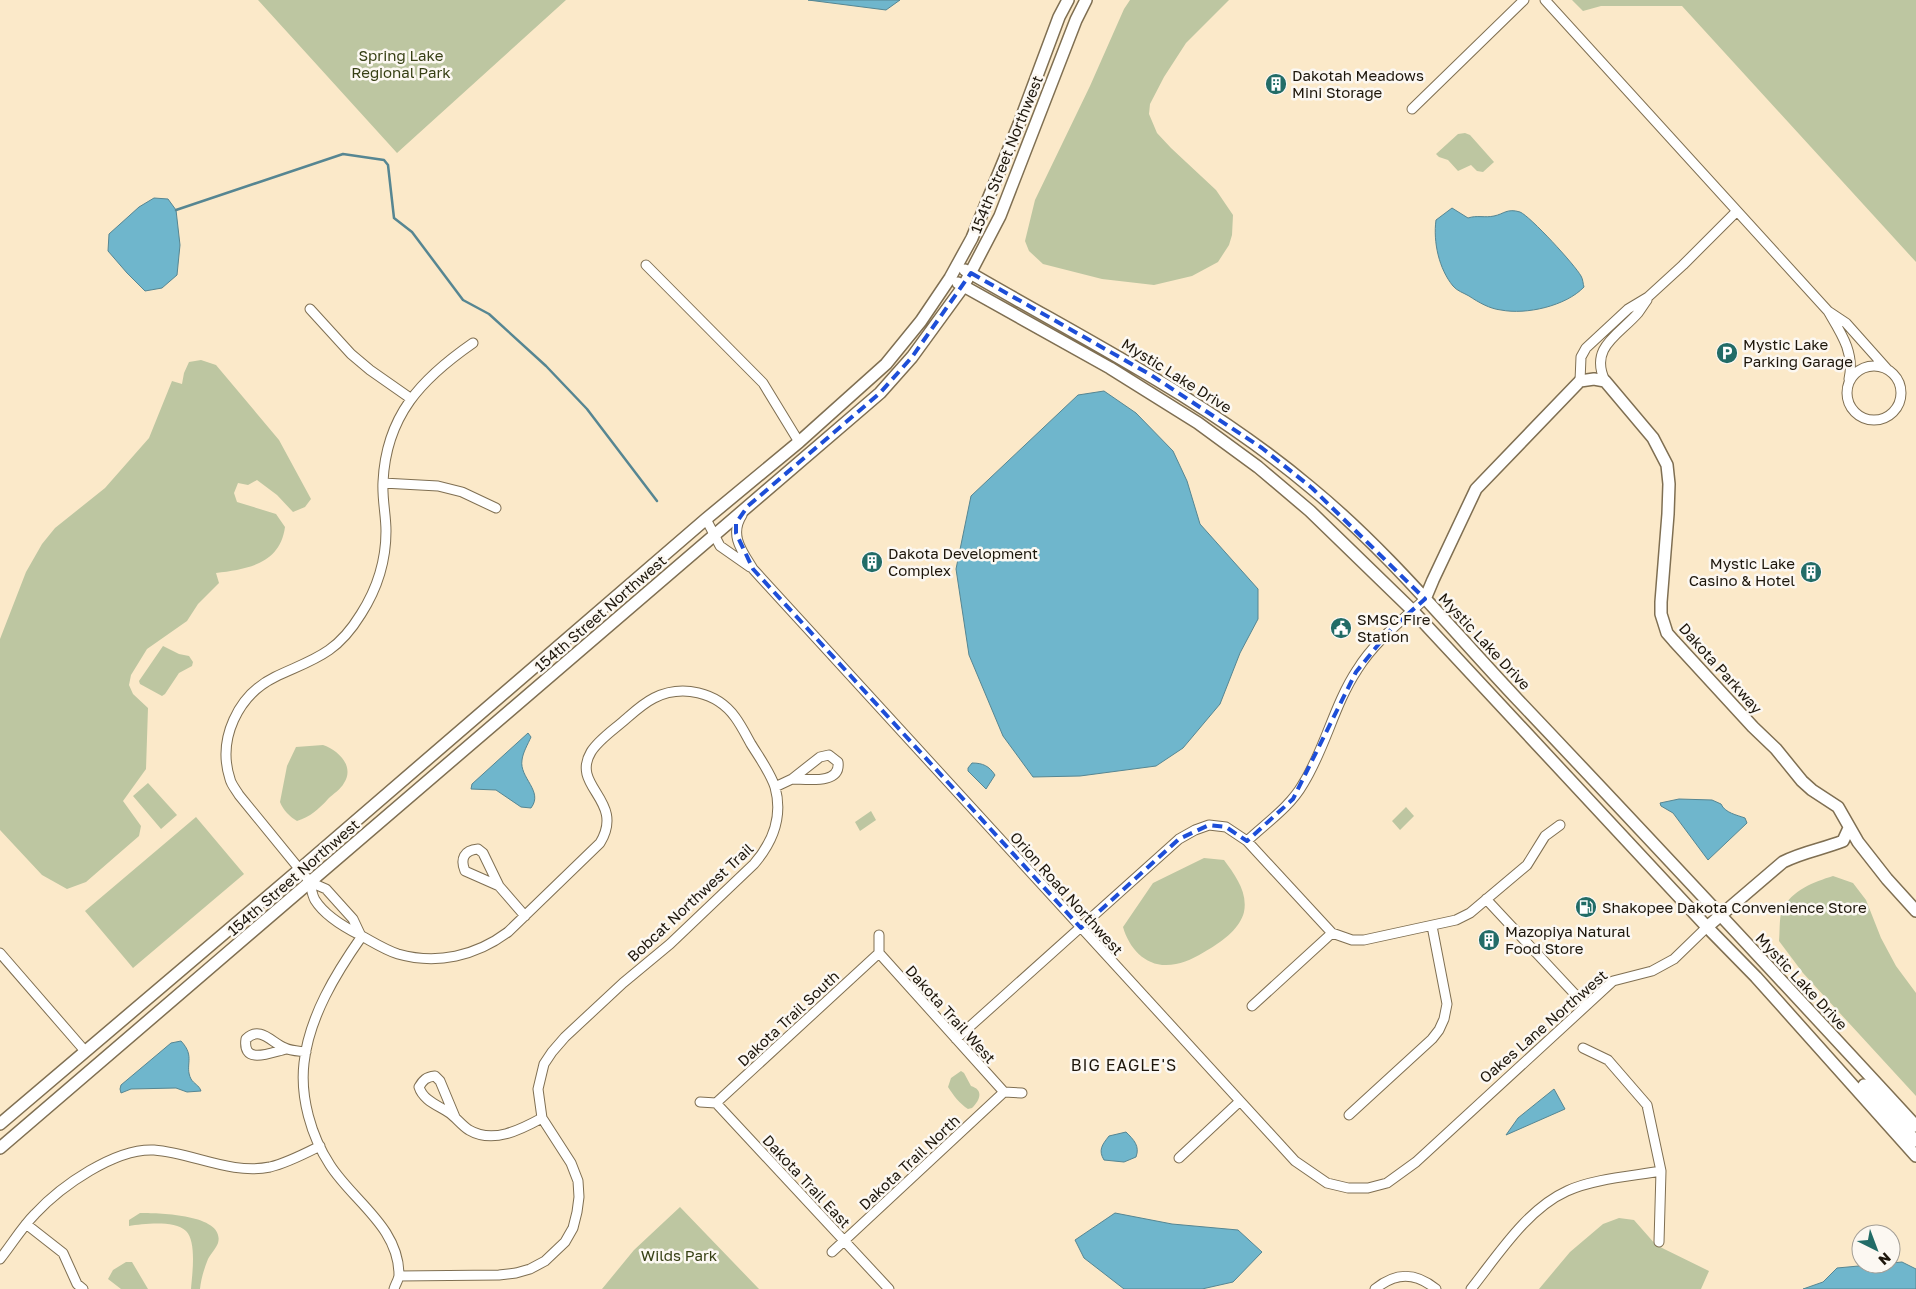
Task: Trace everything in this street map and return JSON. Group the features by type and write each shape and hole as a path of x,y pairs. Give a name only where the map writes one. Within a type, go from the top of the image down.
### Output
{"street":[{"name":"154th Street Northwest","path":"0,1124 300,869 706,519 799,442 886,364 921,321 958,265 979,221 1019,124 1059,16 1068,0"},
{"name":"154th Street Northwest","path":"0,1148 880,393 912,357 964,287 1000,216 1076,20 1086,0"},
{"path":"1412,109 1524,0"},
{"path":"1545,0 1828,311 1850,354 1851,366 1847,397 1854,412 1861,418 1870,420 1886,418 1898,406 1901,398 1899,382 1846,323 1828,311"},
{"path":"1580,381 1581,358 1586,348 1628,309 1648,297 1737,211"},
{"path":"646,265 762,384 799,442"},
{"name":"Mystic Lake Drive","path":"958,265 1151,375 1262,448 1312,488 1367,538 1425,599 1722,914 1916,1126"},
{"name":"Mystic Lake Drive","path":"950,278 1110,368 1213,434 1258,467 1310,511 1412,610 1706,927 1756,977 1827,1054 1916,1156"},
{"path":"1605,381 1601,374 1600,362 1603,350 1610,340 1638,312 1648,297"},
{"path":"310,309 351,354 410,398"},
{"name":"Bobcat Northwest Trail","path":"399,1276 499,1275 516,1273 530,1269 555,1253 565,1242 573,1228 579,1197 578,1181 568,1158 542,1118 538,1089 544,1064 565,1037 623,983 670,944 754,864 772,838 777,822 778,807 775,787 735,716 712,697 681,690 665,693 652,698 597,744 590,753 586,764 587,778 606,809 608,820 607,832 600,843 525,916 496,941 480,950 448,958 416,957 398,954 381,947 335,920 314,900 310,882 239,795 230,780 226,746 232,722 238,710 260,686 274,677 312,661 330,649 347,634 370,600 380,575 384,552 386,531 382,483 391,435 410,398 424,381 473,342"},
{"path":"1847,388 1850,380 1862,369 1879,366 1887,370"},
{"path":"1247,841 1293,799 1304,784 1356,672 1364,659 1392,628 1425,599 1432,580 1476,489 1580,381 1594,379 1605,381"},
{"name":"Dakota Parkway","path":"1605,381 1653,438 1667,465 1669,484 1668,514 1661,602 1661,614 1667,632 1776,749 1802,781 1838,807 1849,828 1886,879 1916,911"},
{"path":"382,483 438,486 462,492 496,508"},
{"name":"Orion Road Northwest","path":"748,506 736,524 736,533 739,546 753,569 1239,1102 1295,1161 1327,1183 1348,1188 1368,1188 1387,1183"},
{"name":"Orion Road Northwest","path":"706,519 720,546 753,569"},
{"path":"775,787 792,779 820,757 829,755 838,762 838,769 835,775 829,778 792,779"},
{"path":"956,1040 1179,838 1209,825 1226,827 1247,841 1332,933 1352,940 1364,940 1432,926 1456,920 1470,913 1527,865 1545,836 1560,825"},
{"name":"Oakes Lane Northwest","path":"1387,1183 1416,1162 1613,981 1652,971 1674,959 1706,927 1783,862 1798,855 1829,847 1843,841 1849,828"},
{"path":"499,886 466,871 462,859 465,853 472,849 478,849 483,853 499,886 525,916"},
{"name":"Bobcat Northwest Trail","path":"310,882 326,889 353,920 362,936"},
{"path":"1486,899 1585,1006"},
{"path":"1349,1115 1432,1039 1444,1019 1447,1004 1432,926"},
{"path":"1252,1006 1332,933"},
{"path":"879,934 879,953"},
{"path":"362,936 350,952 316,1014 306,1052 304,1076 306,1104 320,1146 337,1176 380,1224 393,1245 399,1276 394,1289"},
{"path":"0,953 85,1051"},
{"name":"Dakota Trail West","path":"879,953 1004,1092"},
{"name":"Dakota Trail South","path":"716,1104 879,953"},
{"path":"286,1048 306,1052"},
{"path":"1583,1048 1608,1060 1647,1105 1661,1170 1659,1242"},
{"name":"Mystic Lake Drive","path":"1827,1054 1846,1066 1916,1141"},
{"path":"456,1117 440,1081 435,1076 428,1077 422,1081 419,1087 426,1099 456,1117 467,1129 479,1134 495,1137 527,1127 542,1118"},
{"path":"1004,1092 1022,1093"},
{"name":"Dakota Trail North","path":"832,1252 1004,1092"},
{"path":"700,1102 716,1104"},
{"path":"1179,1158 1239,1102"},
{"name":"Dakota Trail East","path":"716,1104 889,1289"},
{"path":"0,1259 26,1224 45,1204 96,1168 115,1158 135,1151 153,1150 173,1152 223,1165 258,1168 283,1163 320,1146"},
{"path":"1471,1289 1530,1216 1546,1203 1567,1190 1661,1170"},
{"path":"26,1224 63,1254 77,1284 83,1289"},
{"path":"1375,1289 1384,1281 1396,1276 1414,1276 1436,1289"}],"highlighted area":[{"path":"971,273 1151,375 1262,448 1312,488 1425,599 1392,628 1356,672 1293,799 1247,841 1226,827 1209,825 1179,839 1081,928 753,569 736,533 736,523 748,506 880,393 912,357"}],"green space":[{"name":"Spring Lake Regional Park","path":"258,0 566,0 397,153"},
{"path":"1130,0 1229,0 1186,43 1164,77 1150,104 1149,114 1157,133 1216,190 1233,215 1232,235 1229,245 1218,262 1192,276 1154,285 1102,279 1043,264 1029,251 1025,241 1035,200 1090,86 1124,9"},
{"path":"1572,0 1916,0 1916,262 1682,6 1601,6 1583,11"},
{"path":"1465,133 1470,135 1494,162 1483,172 1477,171 1471,165 1458,171 1448,160 1436,154 1458,134"},
{"path":"201,360 216,365 279,440 311,499 305,507 293,512 277,495 257,480 248,485 238,483 234,493 237,502 276,514 285,527 282,539 277,549 261,562 240,569 216,573 219,583 198,604 187,621 147,649 131,675 129,685 133,694 148,708 146,769 123,801 141,826 139,836 86,882 67,889 42,875 0,830 0,639 26,572 42,544 55,528 105,488 149,438 172,381 182,384 189,362"},
{"path":"163,646 179,654 189,656 193,662 192,666 179,673 162,696 140,684 139,681"},
{"path":"323,745 329,747 343,759 346,765 347,777 341,787 318,809 297,821 287,813 280,802 287,766 296,747"},
{"path":"148,783 177,815 161,829 133,796"},
{"path":"1406,807 1414,816 1400,830 1392,821"},
{"path":"871,811 876,820 860,831 855,822"},
{"path":"196,817 244,874 133,968 85,911"},
{"path":"1204,858 1224,860 1240,884 1245,905 1239,923 1226,937 1190,960 1166,965 1157,964 1142,957 1130,944 1123,927 1153,883"},
{"path":"1833,876 1853,883 1866,900 1881,938 1896,966 1916,993 1916,1096 1803,973 1779,941 1781,913 1786,903 1804,888"},
{"path":"961,1071 971,1086 978,1090 979,1093 977,1102 972,1108 968,1109 962,1105 948,1087 951,1078"},
{"name":"Wilds Park","path":"680,1207 759,1289 602,1289 634,1250"},
{"path":"140,1213 188,1217 212,1226 218,1233 218,1243 208,1259 200,1289 191,1289 193,1250 186,1231 167,1224 129,1226 129,1220"},
{"path":"1619,1218 1634,1220 1656,1245 1709,1271 1701,1289 1539,1289 1570,1252 1603,1224"},
{"path":"126,1262 132,1262 148,1289 121,1289 108,1279 113,1270"}],"water":[{"path":"808,0 900,0 886,10"},
{"path":"154,198 168,199 176,210 180,245 177,275 162,288 145,291 108,251 109,234 139,207"},
{"path":"1452,208 1468,218 1494,216 1509,211 1520,212 1542,231 1577,270 1582,277 1584,287 1576,294 1556,304 1545,308 1522,311 1493,308 1459,291 1453,286 1444,272 1438,255 1435,237 1436,220"},
{"path":"1104,391 1136,413 1173,451 1187,481 1200,524 1258,589 1258,619 1240,653 1220,704 1183,748 1156,766 1080,776 1033,777 1003,736 969,655 956,569 971,496 1078,395"},
{"path":"528,733 531,737 523,754 522,767 535,796 531,808 521,807 496,790 471,789 472,784"},
{"path":"972,763 985,766 995,775 986,789 968,771"},
{"path":"1679,799 1712,800 1721,804 1728,812 1745,818 1747,823 1708,860 1673,813 1661,806 1660,803"},
{"path":"181,1041 188,1052 191,1079 201,1091 187,1092 176,1088 131,1089 121,1093 121,1085 171,1043"},
{"path":"1554,1089 1565,1109 1506,1135 1518,1118"},
{"path":"1126,1132 1137,1146 1136,1157 1124,1162 1104,1160 1101,1153 1104,1142 1109,1136"},
{"path":"1115,1213 1172,1224 1238,1230 1262,1252 1233,1282 1202,1289 1124,1289 1084,1258 1075,1240"},
{"path":"1901,1262 1916,1269 1916,1289 1803,1289 1823,1282 1837,1268 1851,1267 1851,1274 1901,1274"}],"waterway":[{"path":"176,210 343,154 384,160 388,165 394,218 412,232 463,300 489,314 546,366 587,409 657,501"}],"place":[{"name":"Dakotah Meadows Mini Storage","path":"1276,84"},
{"name":"Mystic Lake Parking Garage","path":"1727,353"},
{"name":"Dakota Development Complex","path":"872,562"},
{"name":"Mystic Lake Casino & Hotel","path":"1811,572"},
{"name":"SMSC Fire Station","path":"1341,628"},
{"name":"Shakopee Dakota Convenience Store","path":"1586,907"},
{"name":"Mazopiya Natural Food Store","path":"1489,940"}],"district":[{"name":"BIG EAGLE'S","path":"1124,1065"}]}
